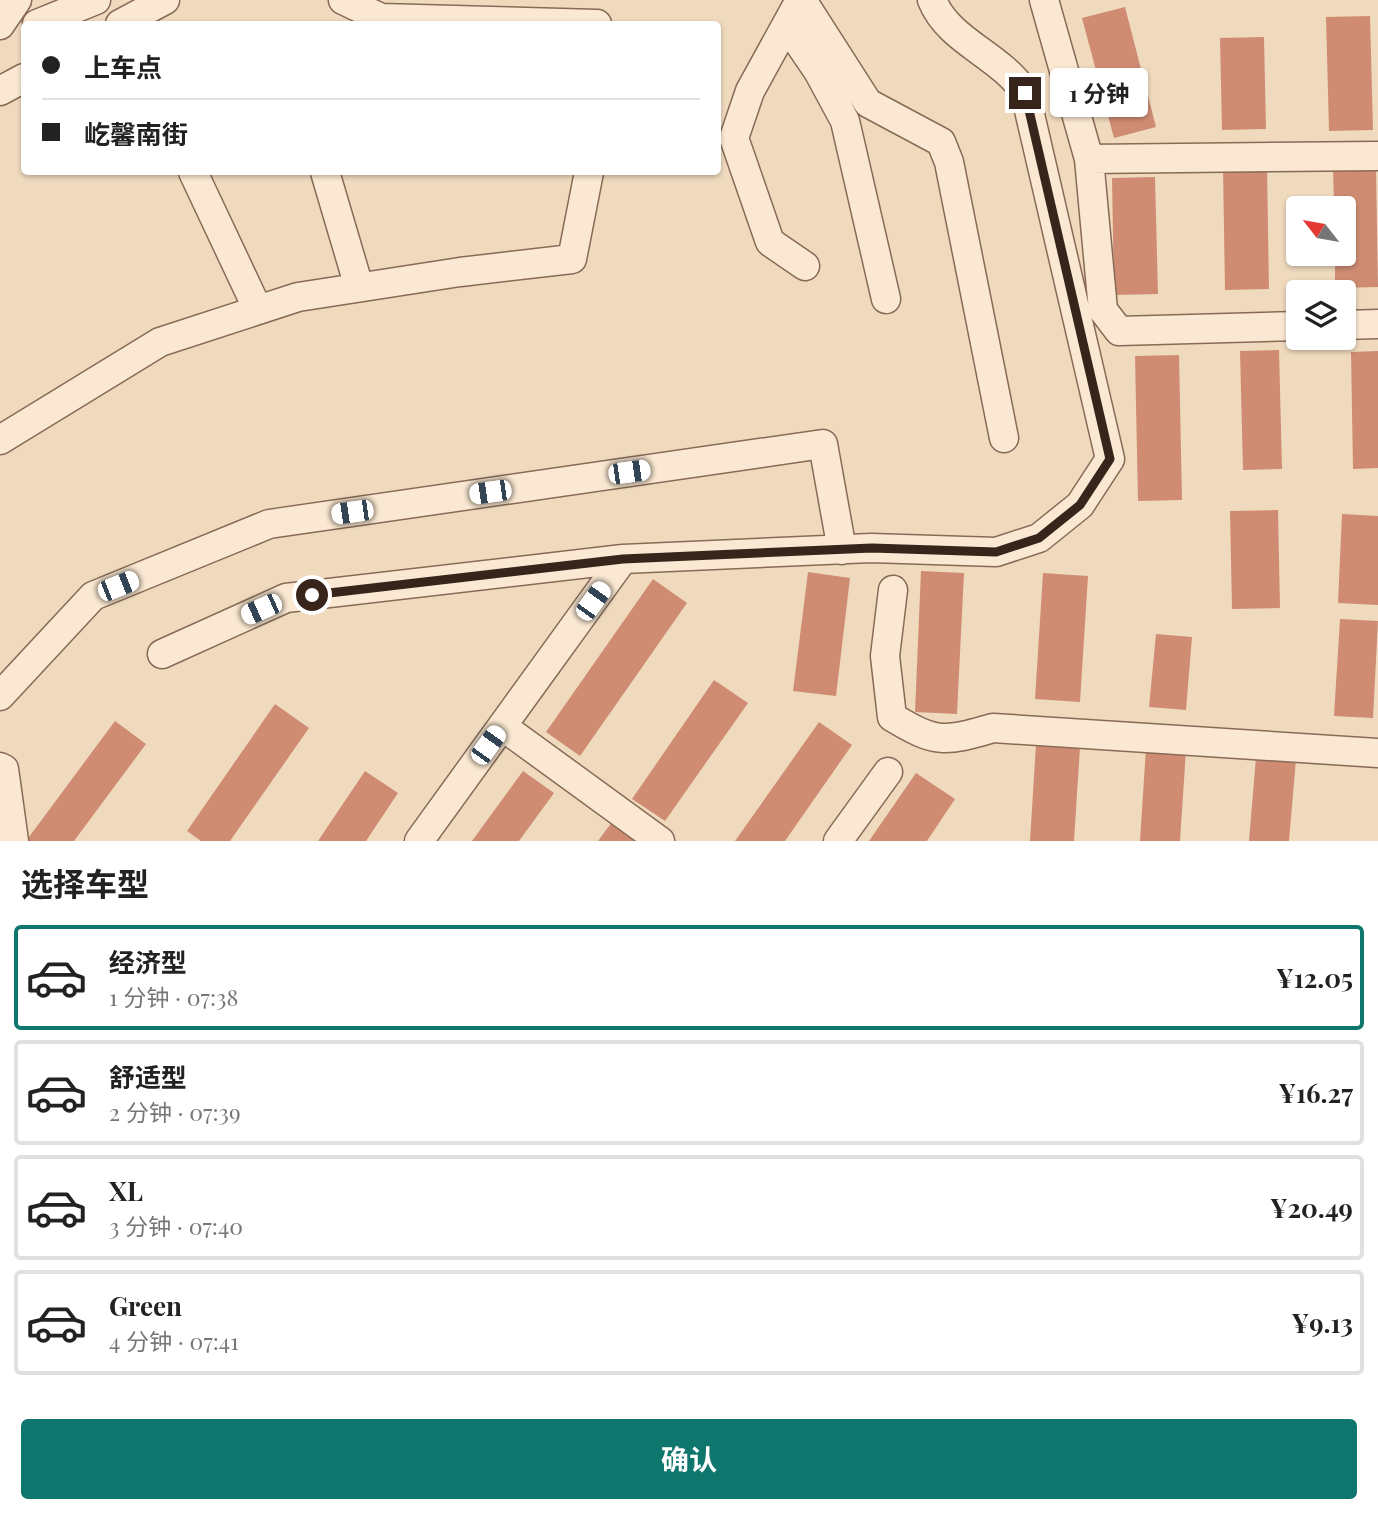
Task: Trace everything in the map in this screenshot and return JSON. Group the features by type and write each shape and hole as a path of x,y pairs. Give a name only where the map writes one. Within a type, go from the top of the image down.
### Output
{"street":[{"path":"0,25 16,0"},
{"path":"44,21 96,0"},
{"path":"126,21 165,0"},
{"path":"343,0 381,18 489,21"},
{"path":"801,0 750,91 734,138 769,242 804,266"},
{"path":"801,0 868,103 941,142 949,162 1004,438"},
{"path":"162,654 286,598 623,559 842,550 996,552 1039,538 1080,505 1110,459 1025,93 1014,75 948,26 932,0"},
{"path":"1044,0 1089,159 1103,310 1119,331 1286,326"},
{"path":"788,27 818,71 845,121 886,299"},
{"path":"0,40 21,31"},
{"path":"0,91 21,80"},
{"path":"1089,159 1378,156"},
{"path":"194,175 258,310"},
{"path":"326,175 359,287"},
{"path":"0,440 160,342 298,297 572,259 588,175"},
{"path":"1356,325 1378,324"},
{"path":"0,696 93,596 269,524 823,444 842,550"},
{"path":"419,841 623,559"},
{"path":"893,590 885,656 892,717 922,735 949,740 993,729 1378,753"},
{"path":"502,726 660,841"},
{"path":"0,767 4,769 14,841"},
{"path":"838,841 888,772"}],"building":[{"path":"1125,7 1156,127 1114,138 1082,18"},
{"path":"1370,16 1373,130 1329,131 1326,17"},
{"path":"1264,37 1266,129 1222,130 1220,38"},
{"path":"1267,167 1269,289 1225,290 1223,168"},
{"path":"1376,168 1378,287 1356,288 1356,280 1335,280 1335,266 1356,266 1356,196 1334,196 1333,169"},
{"path":"1155,177 1158,294 1114,295 1112,178"},
{"path":"1279,350 1282,469 1243,470 1240,351"},
{"path":"1378,351 1378,468 1353,469 1351,352"},
{"path":"1179,355 1182,500 1138,501 1135,356"},
{"path":"1278,510 1280,608 1232,609 1230,511"},
{"path":"1342,514 1378,516 1378,605 1338,603"},
{"path":"921,571 964,573 957,714 915,712"},
{"path":"808,572 850,578 836,696 793,691"},
{"path":"1043,573 1088,576 1080,702 1035,699"},
{"path":"653,579 687,603 580,756 546,732"},
{"path":"1340,619 1378,621 1373,718 1334,716"},
{"path":"1156,634 1192,637 1186,710 1149,707"},
{"path":"714,680 748,703 665,821 632,799"},
{"path":"275,704 309,728 230,841 201,841 187,831"},
{"path":"115,721 146,744 74,841 26,841"},
{"path":"819,722 852,745 785,841 735,841"},
{"path":"1036,744 1080,747 1074,841 1030,841"},
{"path":"1257,745 1297,748 1289,841 1249,841"},
{"path":"1146,748 1186,750 1180,841 1140,841"},
{"path":"365,771 398,793 366,841 318,841"},
{"path":"523,771 554,793 519,841 472,841"},
{"path":"916,773 955,799 927,841 869,841"},
{"path":"612,822 638,841 598,841"}],"route":[{"path":"312,595 623,559 872,548 996,552 1039,538 1080,505 1110,459 1025,93"}]}
